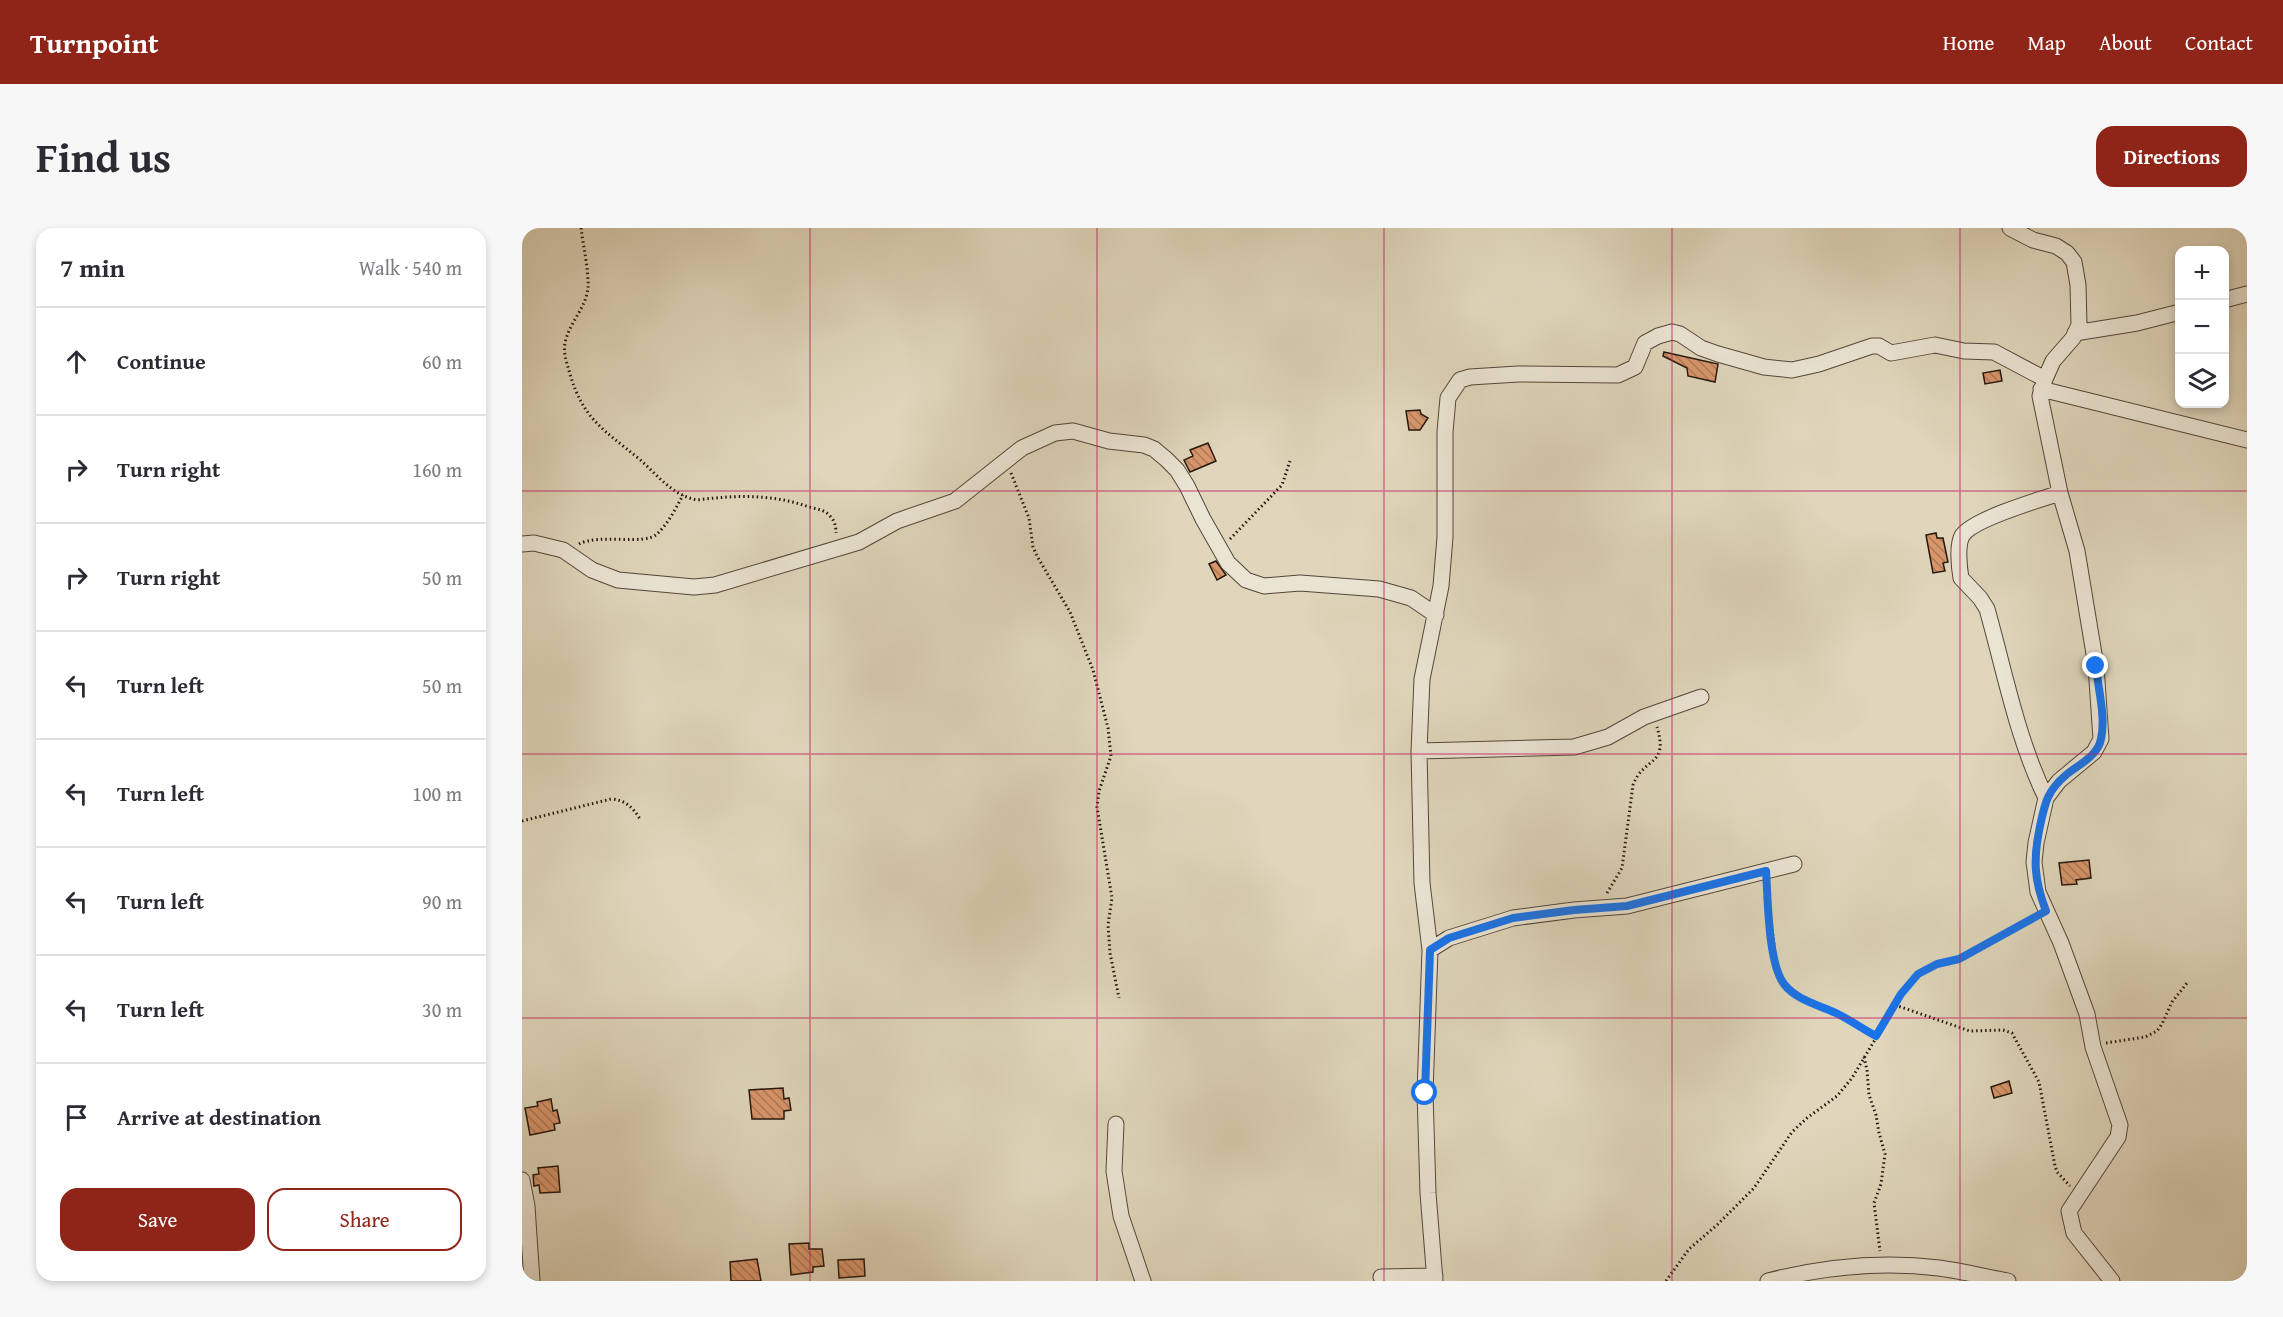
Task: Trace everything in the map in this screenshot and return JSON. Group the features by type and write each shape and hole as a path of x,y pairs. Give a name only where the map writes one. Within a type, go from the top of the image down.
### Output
{"street":[{"path":"2010,228 2039,243 2056,246 2071,257 2075,267 2079,301 2080,317 2076,333 2057,355 2043,384 2042,412 2060,493 2077,551 2096,666 2101,739 2094,752 2059,781 2046,798 2034,862 2038,892 2061,943 2087,1014 2093,1047 2120,1125 2118,1137 2069,1211 2074,1233 2112,1281"},
{"path":"2229,299 2247,294"},
{"path":"2076,333 2137,323 2175,313"},
{"path":"1381,1277 1435,1279 1429,1204 1425,1093 1430,950 1422,883 1419,751 1422,679 1441,586 1445,537 1448,398 1460,380 1470,377 1518,374 1618,375 1635,367 1647,341 1672,332 1683,335 1707,351 1764,367 1792,370 1872,346 1879,346 1891,353 1941,345 1964,351 1994,352 2043,384 2247,440"},
{"path":"522,544 534,543 569,552 592,570 609,578 694,587 716,585 866,539 904,518 955,501 1029,444 1054,433 1073,431 1109,441 1144,445 1154,449 1177,470 1220,549 1239,575 1255,585 1300,583 1379,589 1411,598 1436,615"},
{"path":"2046,798 2024,745 2007,690 1987,609 1961,578 1960,541 1968,530 1982,523 2014,508 2060,493"},
{"path":"1419,751 1574,747 1608,737 1652,714 1701,697"},
{"path":"1430,950 1449,938 1513,918 1649,902 1794,864"},
{"path":"1116,1124 1114,1171 1121,1216 1143,1281"},
{"path":"522,1180 527,1206 532,1281"},
{"path":"1768,1281 1806,1273 1882,1265 1940,1268 2008,1281"}],"path":[{"path":"581,228 588,288 564,348 573,386 585,411 597,425 640,460 664,484 683,495 697,500 758,496 797,502 830,515 835,523 837,547"},
{"path":"1006,460 1029,518 1033,547 1070,612 1093,670 1108,728 1111,756 1099,791 1097,807 1112,898 1108,925 1110,953 1119,998"},
{"path":"1220,549 1282,485 1290,461"},
{"path":"569,552 575,546 594,539 643,539 656,535 683,495"},
{"path":"1598,908 1622,868 1636,778 1658,758 1662,748 1652,714"},
{"path":"522,821 611,799 630,806 640,819"},
{"path":"1766,871 1773,949 1777,971 1785,985 1808,1002 1839,1014 1876,1036"},
{"path":"1666,1281 1689,1249 1717,1226 1754,1188 1800,1123 1837,1096 1852,1078 1912,978 1923,970 1959,959 2046,911"},
{"path":"2093,1047 2145,1037 2157,1031 2172,1002 2187,983"},
{"path":"1895,1005 1970,1031 2003,1030 2012,1033 2039,1082 2055,1166 2079,1197"},
{"path":"1864,1057 1869,1095 1885,1155 1883,1176 1874,1208 1882,1265"}],"building":[{"path":"1664,352 1718,364 1715,382 1688,376 1687,368 1663,356"},
{"path":"2000,370 2002,381 1985,384 1983,373"},
{"path":"1420,410 1421,414 1428,418 1420,430 1409,430 1406,411"},
{"path":"1208,443 1216,461 1190,472 1184,460 1193,456 1190,450"},
{"path":"1936,533 1937,538 1943,538 1948,562 1943,563 1945,571 1933,573 1926,535"},
{"path":"1216,561 1226,575 1217,580 1209,564"},
{"path":"2089,860 2091,878 2076,880 2077,884 2062,885 2059,863"},
{"path":"2009,1081 2012,1093 1994,1098 1991,1087"},
{"path":"783,1088 784,1099 789,1098 791,1110 784,1111 784,1119 752,1119 749,1090"},
{"path":"551,1099 553,1111 557,1110 560,1123 554,1124 555,1130 530,1135 525,1108 538,1106 537,1102"},
{"path":"558,1166 560,1192 540,1193 539,1185 534,1186 533,1175 539,1174 538,1168"},
{"path":"809,1243 809,1249 822,1249 824,1266 813,1267 813,1272 791,1275 789,1244"},
{"path":"757,1259 761,1281 731,1281 730,1262"},
{"path":"864,1259 865,1276 839,1278 838,1260"}],"route":[{"path":"1425,1093 1430,950 1449,938 1513,918 1649,902 1766,871 1773,949 1777,971 1785,985 1808,1002 1839,1014 1876,1036 1912,978 1937,964 1959,959 2046,911 2038,892 2034,862 2043,806 2050,791 2059,781 2086,760 2099,745 2101,720 2096,666"}]}
